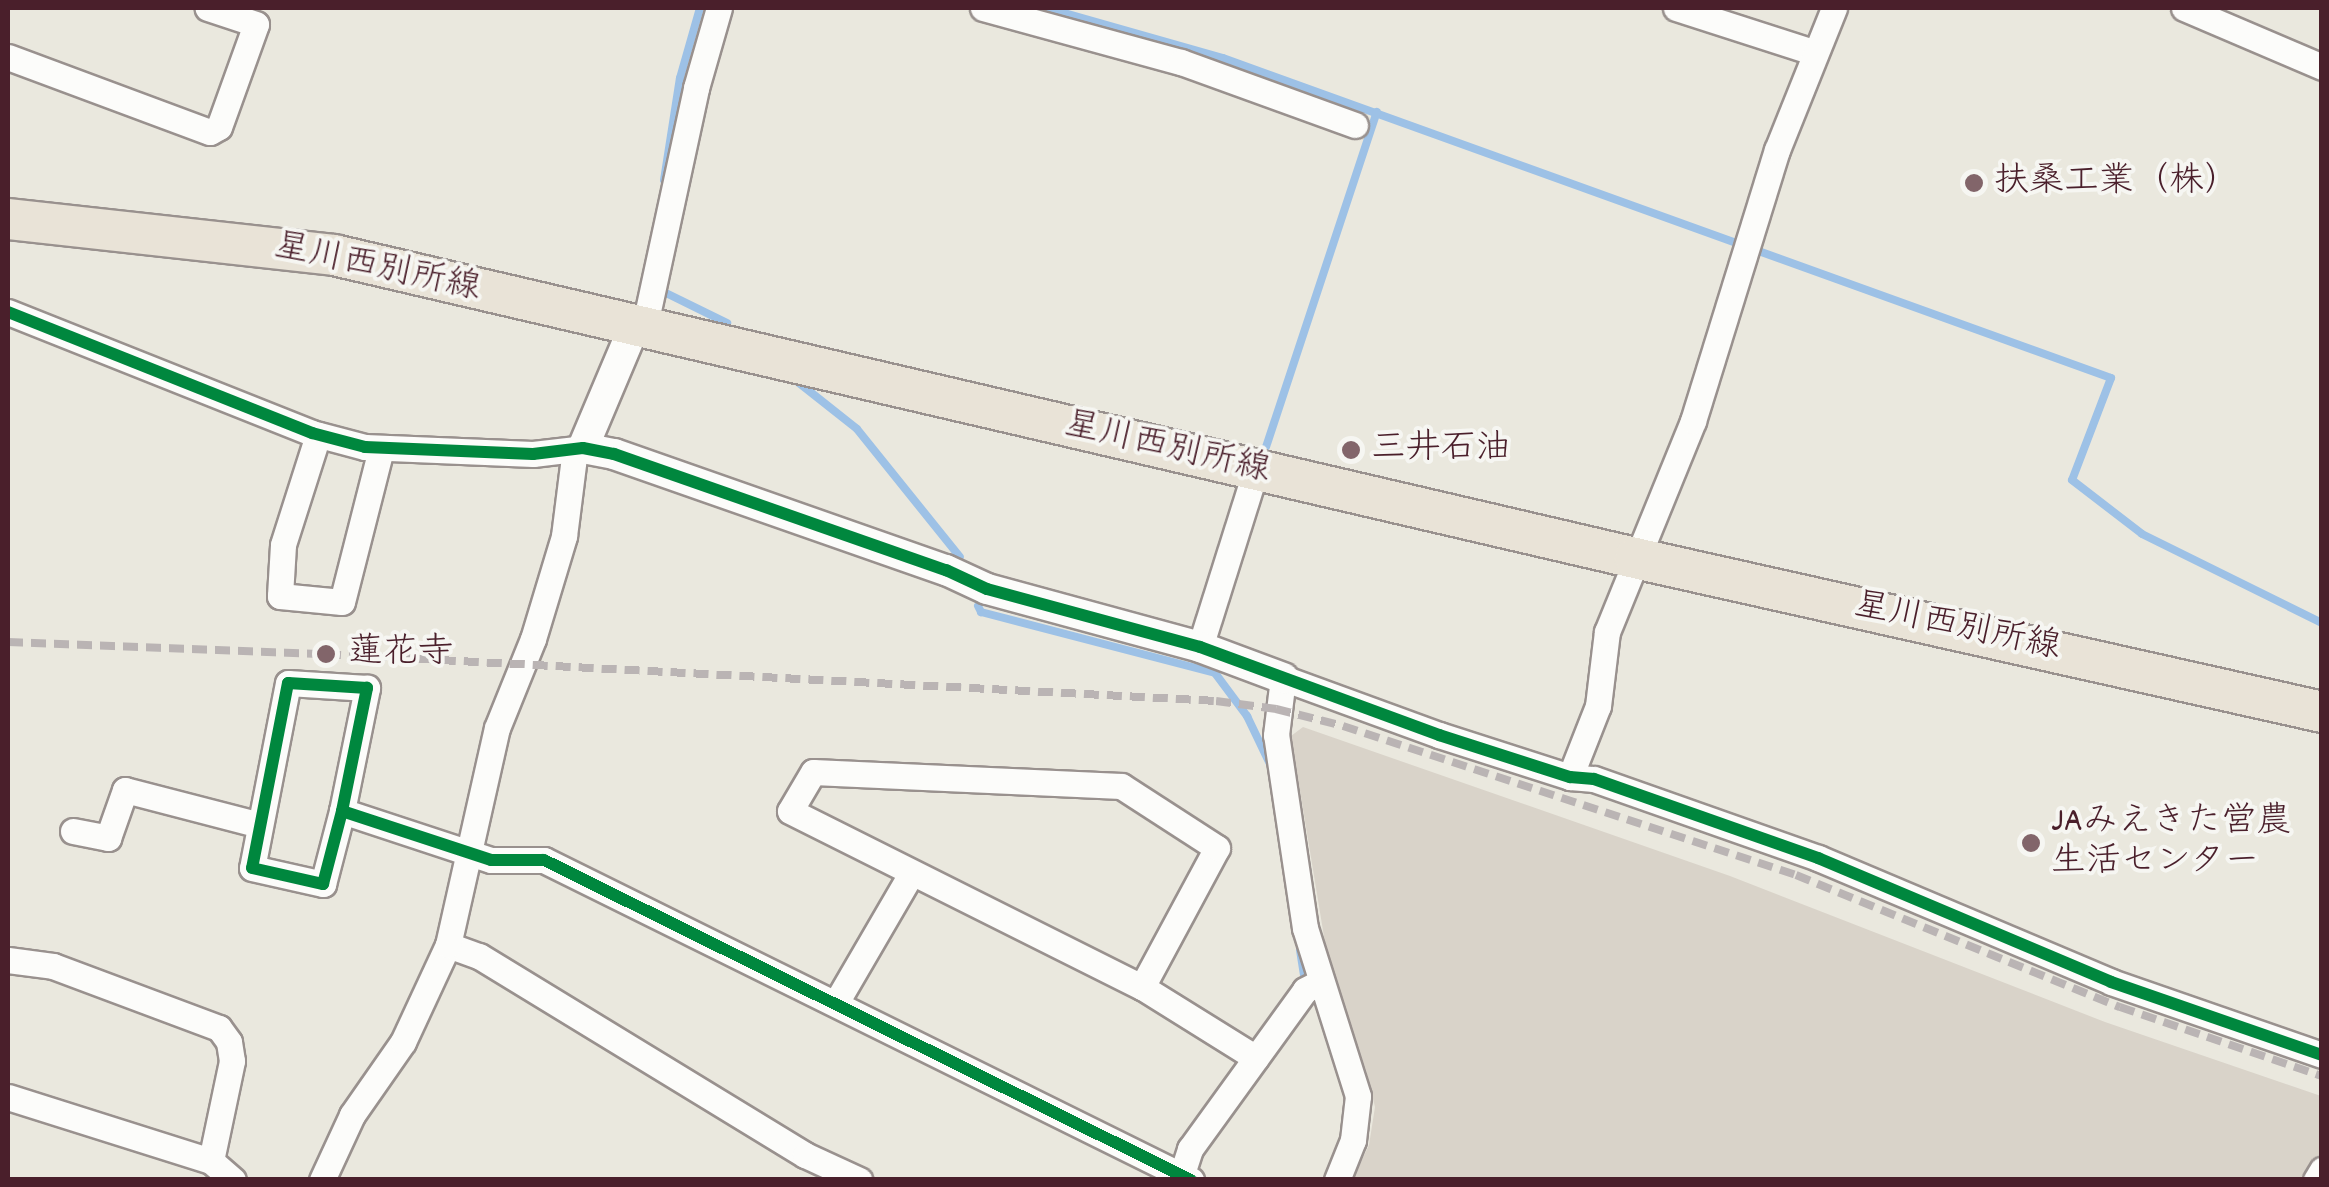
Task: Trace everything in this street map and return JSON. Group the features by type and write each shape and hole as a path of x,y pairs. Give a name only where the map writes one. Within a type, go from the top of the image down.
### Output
{"main road":[{"name":"星川西別所線","path":"8,219 334,255 1634,558 2322,712"}],"street":[{"path":"8,57 210,132 219,127 256,24 208,8"},
{"path":"322,1180 352,1115 403,1042 448,946 496,728 533,639 564,536 579,448 639,328 719,8"},
{"path":"982,8 1181,62 1355,125"},
{"path":"1676,8 1812,52"},
{"path":"1570,777 1598,706 1607,632 1634,558 1694,421 1776,150 1812,52 1834,8"},
{"path":"2184,8 2322,68"},
{"path":"8,312 90,348 318,435 381,449 532,454 579,448 614,454 946,570 986,589 1200,647 1570,777 1594,779 1818,858 2111,982 2322,1055"},
{"path":"318,435 282,544 280,596 342,602 381,449"},
{"path":"1200,647 1256,469"},
{"path":"1283,678 1276,735 1305,928 1319,983 1358,1096 1354,1140 1337,1180"},
{"path":"288,683 367,688 342,811 323,884 252,868 288,683"},
{"path":"1142,987 1217,848 1121,786 813,772 790,810 1142,987 1256,1058"},
{"path":"73,830 108,838 125,790 260,825"},
{"path":"342,811 491,860 544,860 837,1002 1184,1178 1190,1149 1305,990 1319,983"},
{"path":"837,1002 911,874"},
{"path":"448,946 479,956 806,1155 858,1180"},
{"path":"8,960 52,966 219,1028 229,1042 232,1061 211,1162"},
{"path":"8,1097 211,1162 233,1180"},
{"path":"2316,1180 2322,1170"}],"shaded area":[{"path":"1303,727 1730,876 2105,1022 2321,1096 2321,1158 2307,1180 1353,1179 1369,1145 1375,1107 1366,1070 1330,973 1291,736"}],"waterway":[{"path":"664,180 680,78 700,8"},
{"path":"1047,8 1223,58 2111,378 2072,480 2142,534 2322,623"},
{"path":"1266,447 1377,112"},
{"path":"668,294 727,323"},
{"path":"794,379 857,429 960,557"},
{"path":"978,606 981,612 1215,673 1247,716 1270,764"},
{"path":"1300,950 1304,975"}],"railway":[{"path":"8,642 326,654 1216,701 1276,709 1343,726 1796,875 2120,1007 2322,1076"}],"cycle path":[{"path":"8,312 312,433 365,447 533,454 583,448 614,454 946,570 987,589 1200,647 1439,735 1570,777 1594,779 1818,858 2111,982 2322,1055"},
{"path":"342,811 367,688 288,683 252,868 323,884 342,811 491,860 544,860 1191,1180"}],"place":[{"name":"扶桑工業（株）","path":"1974,183"},
{"name":"三井石油","path":"1351,450"},
{"name":"蓮花寺","path":"326,654"},
{"name":"JAみえきた営農 生活センター","path":"2031,843"}]}
